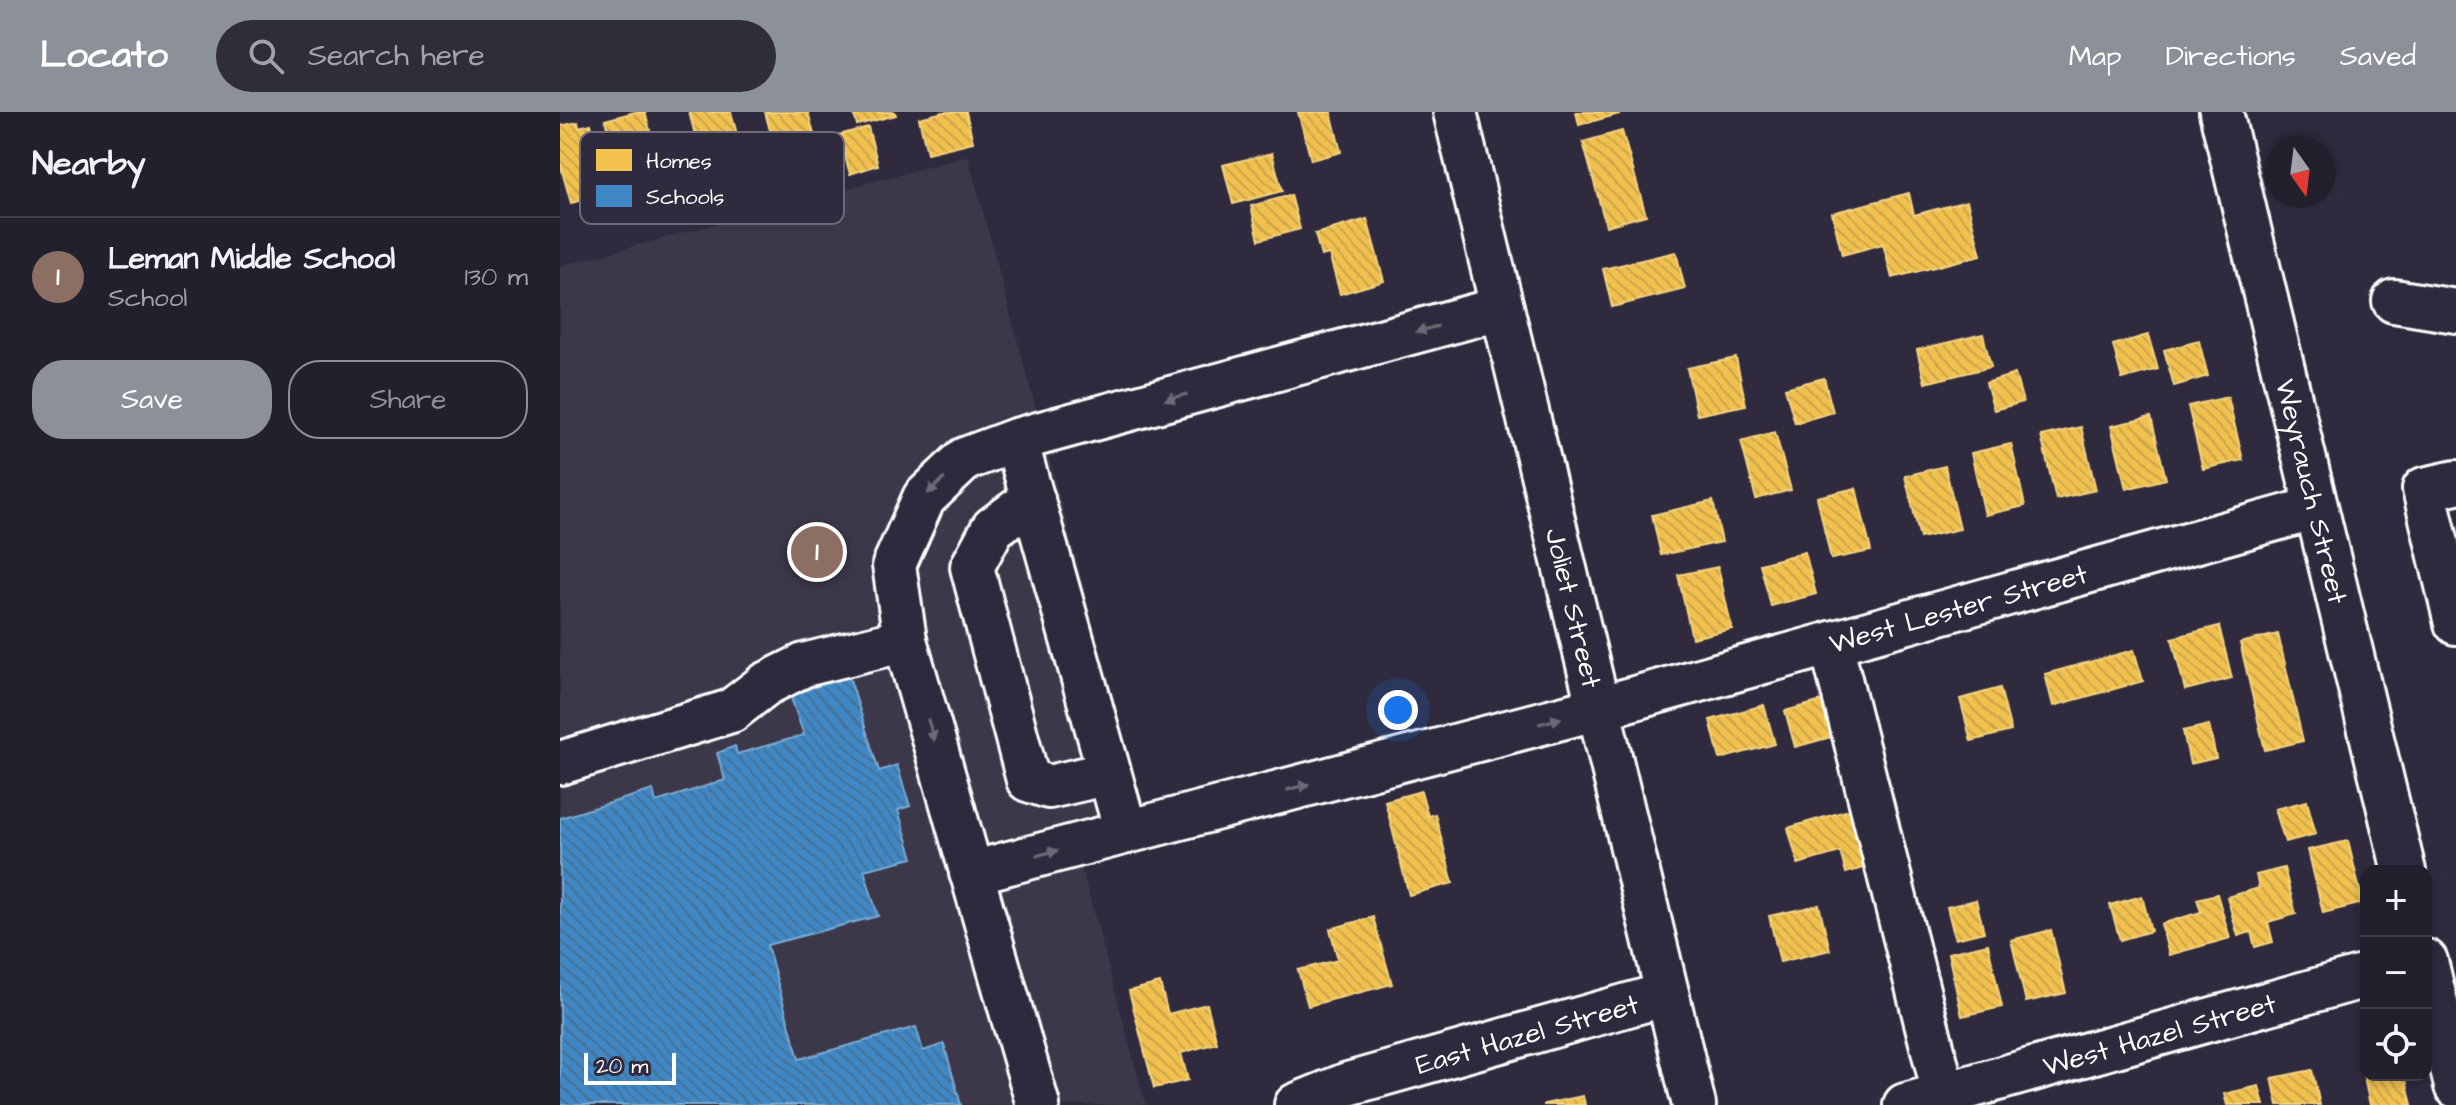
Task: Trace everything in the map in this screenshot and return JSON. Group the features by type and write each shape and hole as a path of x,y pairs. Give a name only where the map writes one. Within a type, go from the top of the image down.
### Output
{"street":[{"name":"Joliet Street","path":"1455,112 1694,1105"},
{"name":"Weyrauch Street","path":"2221,112 2403,865"},
{"path":"2394,301 2456,311"},
{"path":"1038,1105 905,640 894,565 924,498 965,459 1016,440 1502,308"},
{"path":"1016,440 1126,832"},
{"path":"2456,482 2424,489 2450,573 2456,623"},
{"path":"1033,499 993,528 972,567 1028,780 1049,787 1109,773"},
{"name":"West Lester Street","path":"971,873 1599,708 2316,508"},
{"path":"560,763 731,711 766,684 804,665 905,640"},
{"path":"1831,643 1924,1100"},
{"path":"2438,974 2456,1086"},
{"name":"West Hazel Street","path":"1924,1100 2360,978"},
{"name":"East Hazel Street","path":"1296,1105 1348,1084 1667,994"}],"shaded area":[{"path":"968,156 1151,837 1079,858 1146,1105 560,1105 560,266 716,224 844,224 844,189"}],"building: Homes":[{"path":"645,112 650,132 608,132 605,120"},
{"path":"689,112 731,112 736,132 694,132"},
{"path":"765,112 808,112 813,132 770,132"},
{"path":"853,112 895,112 896,115 857,125"},
{"path":"944,112 966,112 973,142 927,153 919,118"},
{"path":"1298,112 1331,112 1341,152 1311,160"},
{"path":"1576,112 1618,112 1619,114 1579,125"},
{"path":"578,122 579,127 591,124 593,132 580,132 580,201 571,203 560,164 560,126"},
{"path":"868,127 878,165 850,174 844,153 844,134"},
{"path":"1622,131 1646,215 1606,226 1583,142"},
{"path":"1272,153 1282,191 1233,204 1223,165"},
{"path":"1909,193 1914,215 1967,201 1981,255 1892,278 1883,244 1842,255 1832,213"},
{"path":"1291,195 1300,229 1259,240 1251,206"},
{"path":"1367,219 1384,281 1340,294 1329,254 1321,256 1315,234"},
{"path":"1676,252 1685,289 1612,307 1603,269"},
{"path":"1983,334 1991,367 1925,383 1917,350"},
{"path":"2148,335 2158,369 2122,379 2113,345"},
{"path":"2199,341 2208,376 2174,386 2164,350"},
{"path":"1736,358 1746,405 1697,415 1687,368"},
{"path":"2015,374 2023,402 1994,410 1986,383"},
{"path":"1824,378 1833,412 1795,423 1785,388"},
{"path":"2228,397 2243,460 2203,469 2188,406"},
{"path":"2151,417 2166,479 2126,489 2111,426"},
{"path":"2081,427 2096,490 2056,499 2041,436"},
{"path":"1775,432 1791,490 1756,499 1741,441"},
{"path":"2011,444 2025,506 1985,515 1971,453"},
{"path":"1945,466 1960,529 1920,538 1905,476"},
{"path":"1856,488 1871,551 1831,559 1817,497"},
{"path":"1713,501 1722,542 1661,555 1652,515"},
{"path":"1805,552 1816,594 1771,606 1760,564"},
{"path":"1718,567 1732,629 1692,638 1678,575"},
{"path":"2219,626 2232,678 2185,690 2172,638"},
{"path":"2278,634 2303,741 2265,750 2240,643"},
{"path":"2134,650 2143,681 2053,706 2045,674"},
{"path":"2000,688 2011,731 1971,741 1960,699"},
{"path":"1822,701 1831,737 1795,747 1785,711"},
{"path":"1764,705 1775,744 1720,759 1710,720"},
{"path":"2209,725 2216,758 2190,764 2183,731"},
{"path":"1421,791 1428,816 1435,814 1453,883 1409,895 1385,801"},
{"path":"2307,801 2316,834 2285,842 2275,809"},
{"path":"1859,807 1876,864 1846,873 1840,852 1798,864 1788,828"},
{"path":"2348,841 2360,891 2360,904 2323,913 2308,850"},
{"path":"2284,868 2296,914 2268,922 2273,942 2255,947 2251,932 2238,936 2227,897 2259,888 2256,875"},
{"path":"2217,894 2230,938 2169,955 2161,924 2201,912 2197,899"},
{"path":"2142,896 2151,931 2120,940 2110,905"},
{"path":"1976,900 1984,932 1955,939 1947,907"},
{"path":"1819,905 1830,950 1780,962 1769,916"},
{"path":"1373,917 1392,984 1308,1006 1298,970 1338,960 1330,929"},
{"path":"2051,930 2066,993 2026,1002 2011,940"},
{"path":"1988,944 2002,1007 1962,1016 1948,953"},
{"path":"1160,983 1168,1014 1207,1004 1217,1043 1181,1053 1188,1080 1154,1088 1129,991"},
{"path":"2312,1070 2320,1105 2278,1105 2272,1078"},
{"path":"2365,1081 2406,1081 2412,1105 2370,1105"},
{"path":"2259,1086 2264,1105 2227,1105 2224,1094"},
{"path":"1583,1096 1585,1105 1544,1105 1544,1104"}],"building: Schools":[{"path":"849,676 879,771 897,765 910,806 898,810 913,858 864,870 878,916 767,945 799,1059 916,1027 923,1051 944,1044 961,1105 560,1105 560,818 653,790 656,802 725,780 717,753 735,746 737,754 804,735 790,695"}],"place":[{"name":"Leman Middle School","path":"817,552"}]}
